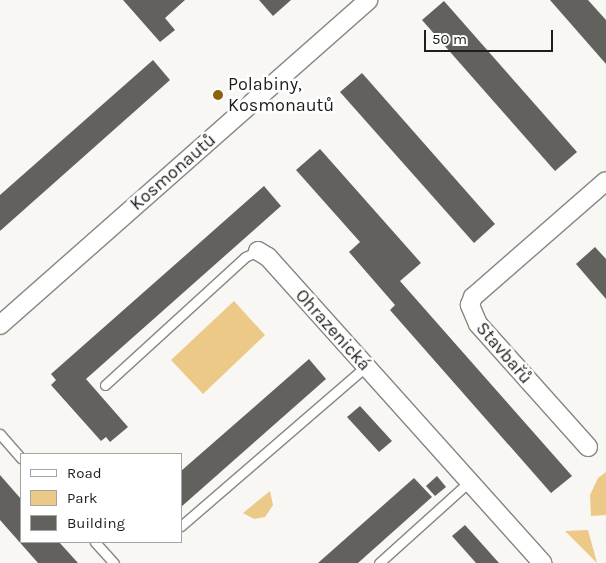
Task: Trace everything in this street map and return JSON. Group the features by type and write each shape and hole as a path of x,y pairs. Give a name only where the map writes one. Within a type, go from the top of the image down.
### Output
{"street":[{"name":"Kosmonautů","path":"3,316 368,0"},
{"name":"Stavbařů","path":"588,447 478,324 470,305 472,297 606,181"},
{"name":"Ohrazenická","path":"258,251 268,258 468,483 543,563"}],"lane":[{"name":"Ohrazenická","path":"105,385 244,257 258,251"},
{"path":"182,525 366,367"},
{"path":"0,434 20,457"},
{"path":"379,563 468,483"},
{"path":"96,543 114,563"}],"green space":[{"path":"234,301 265,335 203,394 171,360"},
{"path":"606,472 606,515 591,516 590,495 598,478"},
{"path":"270,491 273,505 265,517 254,519 243,513"},
{"path":"588,530 597,563 565,531"}],"building":[{"path":"123,0 185,0 165,18 175,30 160,42"},
{"path":"259,0 291,0 273,16"},
{"path":"550,0 588,0 606,20 606,64"},
{"path":"444,1 577,152 555,171 422,20"},
{"path":"153,60 170,80 0,231 0,195"},
{"path":"362,73 495,224 474,243 340,92"},
{"path":"320,149 421,263 400,281 572,476 551,493 390,310 395,305 349,252 360,242 296,170"},
{"path":"264,186 281,206 86,379 128,427 110,442 106,437 101,441 51,385 56,380 51,374"},
{"path":"595,247 606,259 606,299 576,264"},
{"path":"309,359 326,379 182,506 182,470"},
{"path":"360,406 392,441 379,452 347,417"},
{"path":"0,475 20,498 20,543 0,520"},
{"path":"437,476 446,487 435,496 426,486"},
{"path":"414,478 432,497 358,563 318,563"},
{"path":"465,525 499,563 476,563 452,536"},
{"path":"20,543 60,543 78,563 38,563"}],"place":[{"name":"Polabiny, Kosmonautů","path":"218,95"}]}
